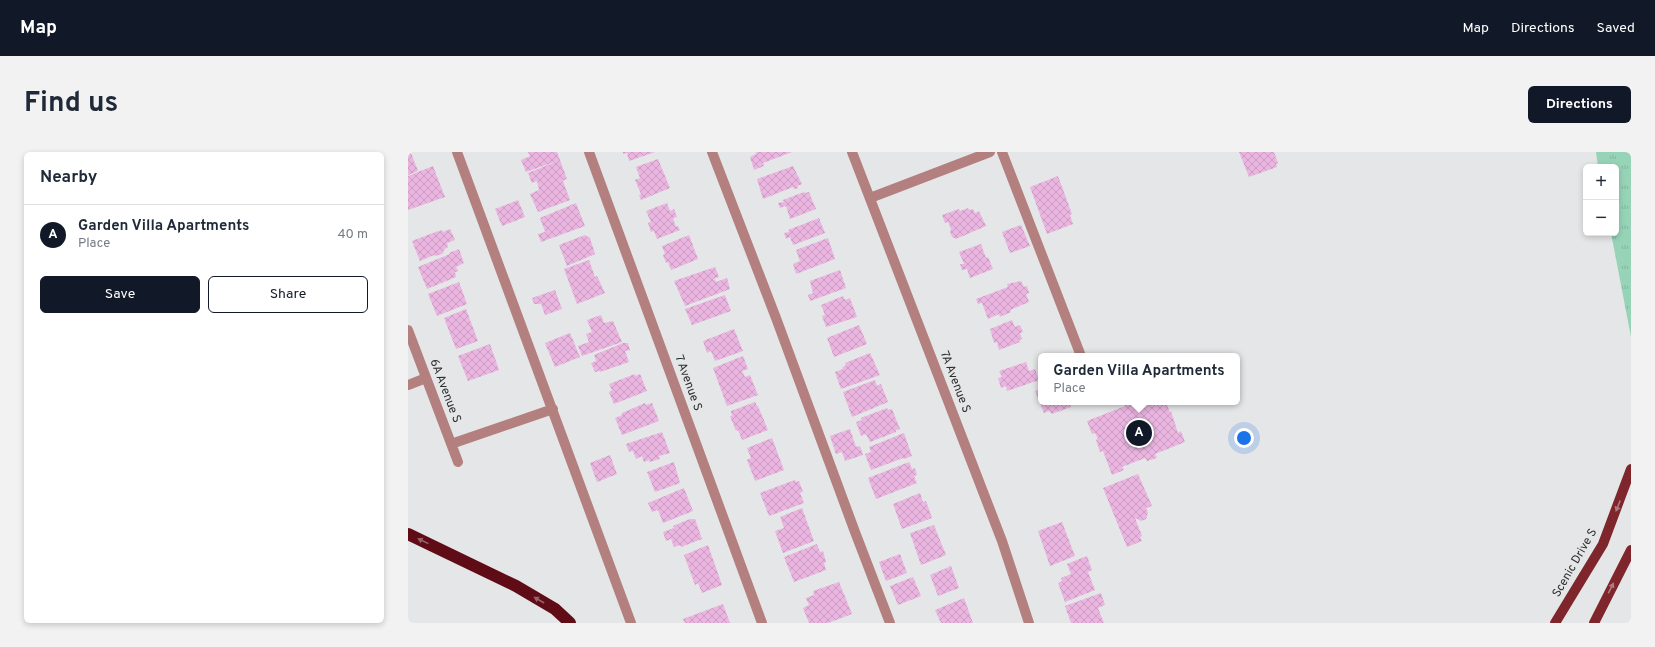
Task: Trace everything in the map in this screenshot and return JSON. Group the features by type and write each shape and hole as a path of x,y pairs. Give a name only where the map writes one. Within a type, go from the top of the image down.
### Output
{"highway":[{"path":"408,534 516,586 555,609 570,623"}],"main road":[{"name":"Scenic Drive S","path":"1555,623 1603,544 1631,469"},
{"path":"1594,623 1631,550"}],"street":[{"path":"457,152 631,623"},
{"name":"7 Avenue S","path":"589,152 762,623"},
{"path":"712,152 890,623"},
{"name":"7A Avenue S","path":"852,152 1002,541 1029,623"},
{"path":"870,198 990,152"},
{"path":"1002,152 1080,353"},
{"name":"6A Avenue S","path":"408,330 458,462"},
{"path":"408,385 426,378"},
{"path":"451,444 553,409"}],"green space":[{"path":"1596,152 1631,152 1631,337 1612,236 1619,236 1619,164 1598,164"}],"building":[{"path":"528,152 557,152 560,160 526,172 521,160 530,156"},
{"path":"623,152 655,152 629,161 627,153 623,154"},
{"path":"756,152 792,152 763,163 764,166 754,170 750,157 756,154"},
{"path":"1239,152 1274,152 1278,163 1276,164 1277,167 1249,177"},
{"path":"411,153 418,171 408,175 408,155"},
{"path":"658,159 670,188 641,200 639,195 641,194 635,180 640,178 636,167"},
{"path":"560,160 567,179 557,183 563,181 570,200 538,212 530,194 539,190 537,181 532,183 528,173"},
{"path":"433,166 445,197 408,210 408,176"},
{"path":"793,166 802,184 797,186 798,188 794,189 793,187 763,199 757,179"},
{"path":"1058,176 1072,214 1070,215 1073,224 1047,234 1030,187"},
{"path":"804,192 809,192 816,209 790,219 786,206 780,208 778,203 784,202 783,200"},
{"path":"518,200 525,217 502,226 495,209"},
{"path":"576,203 585,226 541,242 538,234 545,232 540,218"},
{"path":"667,203 670,211 674,209 677,217 673,218 676,227 678,226 680,230 657,239 654,231 651,232 648,223 651,222 646,211"},
{"path":"968,208 969,210 973,209 975,213 979,211 986,226 956,239 952,237 948,222 945,223 942,215 959,209 960,211"},
{"path":"819,218 825,233 793,245 790,237 786,239 784,233 789,232 788,230"},
{"path":"1021,225 1030,246 1010,253 1002,232"},
{"path":"450,229 455,240 447,243 448,247 442,254 436,256 434,255 420,261 412,241 438,231 442,230 443,232"},
{"path":"585,235 590,238 595,254 567,266 559,245"},
{"path":"689,235 698,259 671,270 663,255 665,254 662,246"},
{"path":"828,238 835,259 796,274 793,264 800,261 796,250"},
{"path":"981,244 986,258 988,257 993,269 970,278 967,269 962,270 960,264 964,264 959,252"},
{"path":"459,249 464,263 456,267 458,271 455,272 456,277 427,289 418,267"},
{"path":"589,260 595,277 597,276 605,293 577,304 564,269"},
{"path":"715,267 719,277 713,279 713,280 715,279 716,282 727,278 730,289 685,306 674,281"},
{"path":"840,270 846,288 810,301 808,295 813,293 810,281"},
{"path":"1021,281 1024,287 1027,286 1029,293 1026,294 1029,302 1010,310 1011,312 1000,317 999,314 988,319 982,303 978,304 976,299 1008,287 1007,284"},
{"path":"459,282 467,304 437,316 428,294"},
{"path":"555,290 562,309 545,315 541,304 534,304 532,298"},
{"path":"725,295 731,311 692,325 685,309"},
{"path":"843,296 845,300 850,298 857,317 826,327 822,316 825,315 821,305"},
{"path":"466,309 478,341 456,349 444,318"},
{"path":"601,315 604,323 613,321 622,342 582,356 578,346 589,342 586,334 592,332 587,320"},
{"path":"1012,320 1015,327 1020,325 1023,332 1020,333 1022,339 1019,340 1020,342 999,350 997,342 994,343 990,329"},
{"path":"859,325 867,344 834,357 827,338"},
{"path":"734,329 743,351 715,361 711,351 707,353 703,341"},
{"path":"570,333 580,357 555,367 545,343"},
{"path":"623,343 628,343 630,350 625,351 629,362 600,372 595,372 591,363 596,361 594,355"},
{"path":"490,344 499,370 468,381 458,356"},
{"path":"870,353 880,375 841,389 835,372 843,369 842,368 846,365 845,363"},
{"path":"743,356 748,369 742,371 745,377 750,375 758,395 727,406 713,368"},
{"path":"1026,362 1029,371 1035,369 1038,380 1007,391 1006,386 1001,388 998,378 1002,377 999,371"},
{"path":"635,374 635,376 640,374 647,391 614,404 609,392 612,390 609,384"},
{"path":"875,380 877,386 881,384 888,402 852,417 843,392"},
{"path":"1038,390 1038,398 1035,391"},
{"path":"755,402 768,430 742,440 738,430 736,431 730,416 732,416 731,411"},
{"path":"645,403 646,405 652,403 659,421 622,435 615,418 622,415 622,413"},
{"path":"1041,405 1070,405 1071,407 1052,414 1049,411 1044,413"},
{"path":"1167,405 1170,412 1171,411 1178,433 1181,431 1185,442 1155,454 1157,458 1147,461 1145,458 1122,467 1124,470 1112,475 1103,451 1100,452 1096,440 1098,439 1095,433 1092,434 1087,421 1125,406"},
{"path":"887,408 888,410 892,409 900,429 870,442 866,434 861,436 856,422 862,420 861,418"},
{"path":"850,429 856,447 860,446 863,455 845,461 842,452 836,454 830,436"},
{"path":"662,432 670,453 659,456 660,459 644,462 642,456 636,459 633,451 629,452 626,444"},
{"path":"904,433 912,456 871,470 865,454 871,452 869,447"},
{"path":"772,438 784,470 755,481 747,460 751,458 747,448"},
{"path":"610,455 617,474 597,482 590,463"},
{"path":"674,462 680,483 655,492 647,472"},
{"path":"909,462 912,469 915,468 917,475 914,476 917,483 876,499 868,478"},
{"path":"1138,474 1152,506 1146,508 1148,513 1146,519 1141,521 1135,518 1142,536 1140,537 1142,541 1127,547 1103,488"},
{"path":"795,480 796,482 799,481 803,492 800,493 804,503 769,516 760,493"},
{"path":"684,488 693,511 663,523 658,510 652,512 648,503"},
{"path":"920,493 923,502 926,501 932,518 902,529 893,504"},
{"path":"802,508 814,541 783,553 775,531 784,528 780,517"},
{"path":"690,519 695,519 702,539 681,547 680,545 674,547 671,539 666,541 663,532"},
{"path":"1062,522 1075,556 1050,566 1038,531"},
{"path":"934,525 946,555 921,565 910,533"},
{"path":"817,544 820,552 823,551 826,562 824,563 826,570 794,582 784,557"},
{"path":"708,545 722,585 702,593 698,583 695,585 684,555"},
{"path":"900,554 907,573 886,581 879,562"},
{"path":"1087,556 1092,570 1088,572 1095,590 1065,602 1058,583 1062,581 1061,578 1071,574 1067,564"},
{"path":"951,566 959,588 938,596 930,575"},
{"path":"913,577 921,596 898,605 890,586"},
{"path":"839,582 852,614 828,623 809,623 803,608 809,605 806,598 814,595 813,591"},
{"path":"1101,593 1105,605 1098,608 1104,623 1071,623 1065,606"},
{"path":"964,598 973,623 941,623 935,610"},
{"path":"723,604 730,623 685,623 683,619"}],"place":[{"name":"Garden Villa Apartments","path":"1139,433"}]}
